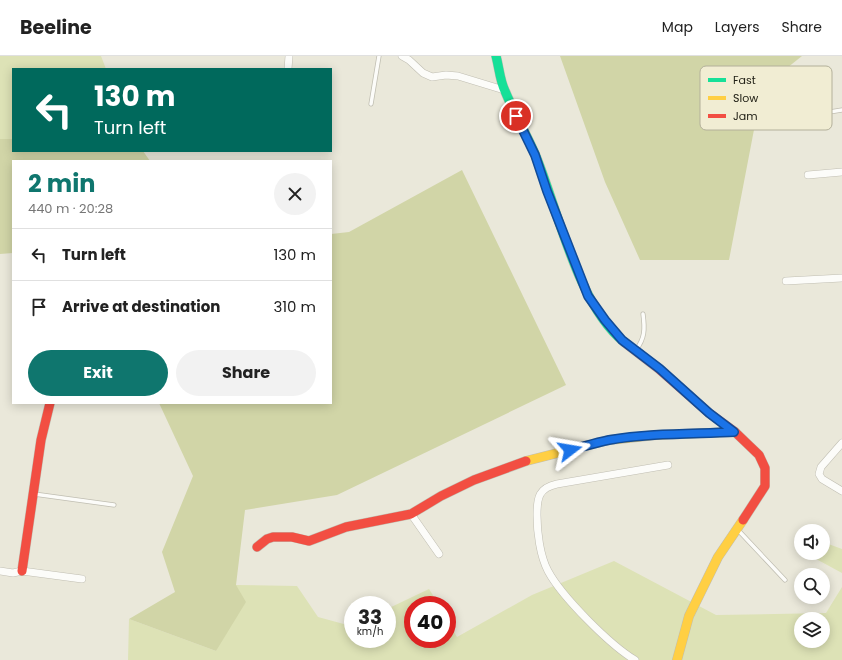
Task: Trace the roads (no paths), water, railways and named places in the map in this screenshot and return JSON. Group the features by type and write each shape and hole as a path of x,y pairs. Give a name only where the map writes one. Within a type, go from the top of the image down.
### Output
{"street":[{"path":"288,68 289,56"},
{"path":"402,56 409,60 423,73 432,77 446,75 458,76 504,90"},
{"path":"496,56 504,90 535,155 547,191 588,296 605,320 622,340 734,432 759,455 766,473 765,486 718,557 689,616 677,660"},
{"path":"808,175 842,172"},
{"path":"786,282 842,278"},
{"path":"22,571 41,440 50,404"},
{"path":"256,547 273,537 292,537 309,541 316,540 346,527 411,514 441,496 474,480 514,464 609,440 656,435 734,432"},
{"path":"842,443 821,467 819,474 822,479 842,491"},
{"path":"635,660 622,652 571,601 548,571 537,527 539,498 540,493 545,488 557,484 668,465"},
{"path":"411,514 439,554"},
{"path":"0,571 13,573 22,571 82,579"}],"lane":[{"path":"371,104 379,56"},
{"path":"832,112 842,110"},
{"path":"636,351 643,342 644,335 642,314"},
{"path":"33,494 114,505"},
{"path":"737,528 785,580"}]}
